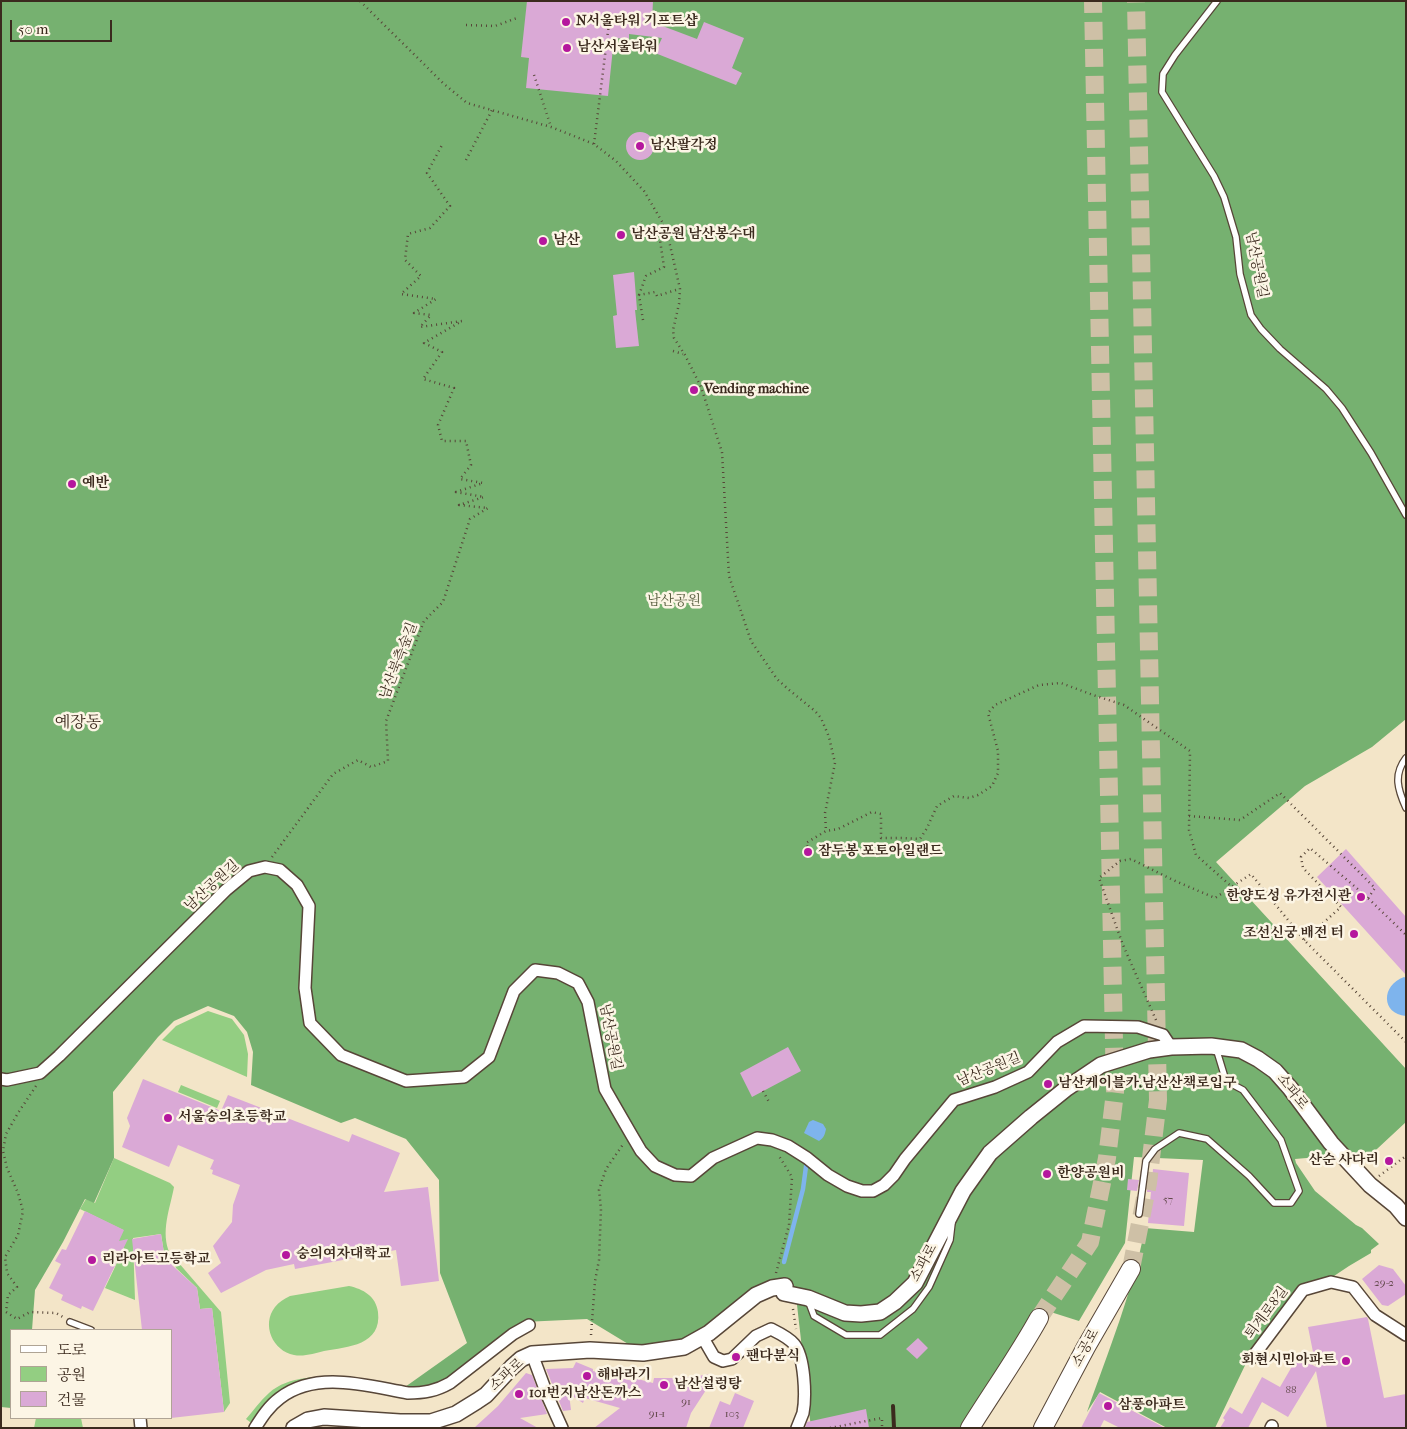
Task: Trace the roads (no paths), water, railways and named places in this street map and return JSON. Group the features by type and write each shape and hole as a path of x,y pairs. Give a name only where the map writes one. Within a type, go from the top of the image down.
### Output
{"main road":[{"name":"소공로","path":"1043,1428 1086,1347 1131,1269"},
{"path":"970,1428 1039,1318"}],"street":[{"name":"남산공원길","path":"1,1079 6,1080 40,1073 226,890 249,871 265,867 280,870 297,885 309,906 304,988 310,1023 341,1055 406,1081 464,1077 489,1057 514,991 535,970 558,973 578,983 588,1002 604,1089 641,1151 655,1166 675,1175 691,1176 713,1158 757,1138 772,1140 793,1149 828,1176 847,1186 862,1191 873,1190 884,1185 894,1175 954,1100 995,1087 1028,1072 1057,1042 1084,1026 1138,1027 1167,1041"},
{"name":"소파로","path":"294,1428 308,1420 324,1417 400,1425 432,1425 456,1414 486,1395 512,1367 532,1354 590,1350 644,1354 684,1346 709,1334 756,1295 778,1290 808,1298 845,1313 880,1312 895,1302 914,1283 963,1191 990,1153 1067,1088 1101,1065 1149,1050 1167,1041 1240,1050 1258,1059 1275,1071 1331,1143 1370,1185 1401,1208 1406,1218"},
{"name":"퇴계로8길","path":"1252,1358 1303,1290 1331,1282 1353,1287 1375,1315 1406,1336"},
{"path":"255,1428 269,1408 280,1398 296,1388 309,1383 346,1383 408,1393 440,1389 450,1384 513,1334 529,1325"},
{"path":"703,1338 714,1357 723,1361 732,1359 756,1336 771,1329 783,1334 795,1344 805,1381 803,1412 797,1428"},
{"path":"532,1354 562,1428"}],"lane":[{"name":"남산공원길","path":"1217,1 1163,74 1162,92 1214,176 1224,197 1236,237 1240,274 1251,315 1261,329 1326,389 1342,408 1406,516"},
{"path":"1406,758 1396,778 1406,808"},
{"path":"1139,1214 1146,1161 1155,1149 1179,1133 1207,1139 1250,1176 1274,1203 1292,1203 1299,1191 1281,1140 1243,1090 1226,1081 1216,1047"},
{"path":"808,1298 814,1316 846,1335 880,1335 913,1309 929,1287 950,1240 953,1209"},
{"path":"70,1322 88,1329"}],"water":[{"path":"1404,977 1406,978 1406,1016 1392,1010 1388,1005 1387,999 1391,986"},
{"path":"813,1120 823,1124 826,1129 824,1136 819,1141 804,1133 809,1122"}],"waterway":[{"path":"784,1262 803,1189 807,1159"}],"tunnel":[{"path":"1039,1318 1090,1242 1107,1158 1115,1092 1093,1"},
{"path":"1131,1269 1148,1183 1158,1100 1136,1"}],"railway":[{"path":"893,1406 894,1428"}],"place":[{"name":"N서울타워 기프트샵","path":"566,22"},
{"name":"남산서울타워","path":"567,48"},
{"name":"남산팔각정","path":"640,146"},
{"name":"남산공원 남산봉수대","path":"621,235"},
{"name":"남산","path":"543,241"},
{"name":"Vending machine","path":"694,390"},
{"name":"예반","path":"72,484"},
{"name":"잠두봉 포토아일랜드","path":"808,852"},
{"name":"한양도성 유가전시관","path":"1361,897"},
{"name":"조선신궁 배전 터","path":"1354,934"},
{"name":"남산케이블카.남산산책로입구","path":"1048,1084"},
{"name":"서울숭의초등학교","path":"168,1118"},
{"name":"산순 사다리","path":"1389,1161"},
{"name":"한양공원비","path":"1047,1174"},
{"name":"숭의여자대학교","path":"286,1255"},
{"name":"리라아트고등학교","path":"92,1260"},
{"name":"팬다분식","path":"736,1357"},
{"name":"회현시민아파트","path":"1346,1361"},
{"name":"해바라기","path":"587,1376"},
{"name":"남산설렁탕","path":"664,1385"},
{"name":"101번지남산돈까스","path":"519,1394"},
{"name":"삼풍아파트","path":"1108,1406"}],"district":[{"name":"예장동","path":"78,723"}],"park label":[{"name":"남산공원","path":"674,602"}]}
